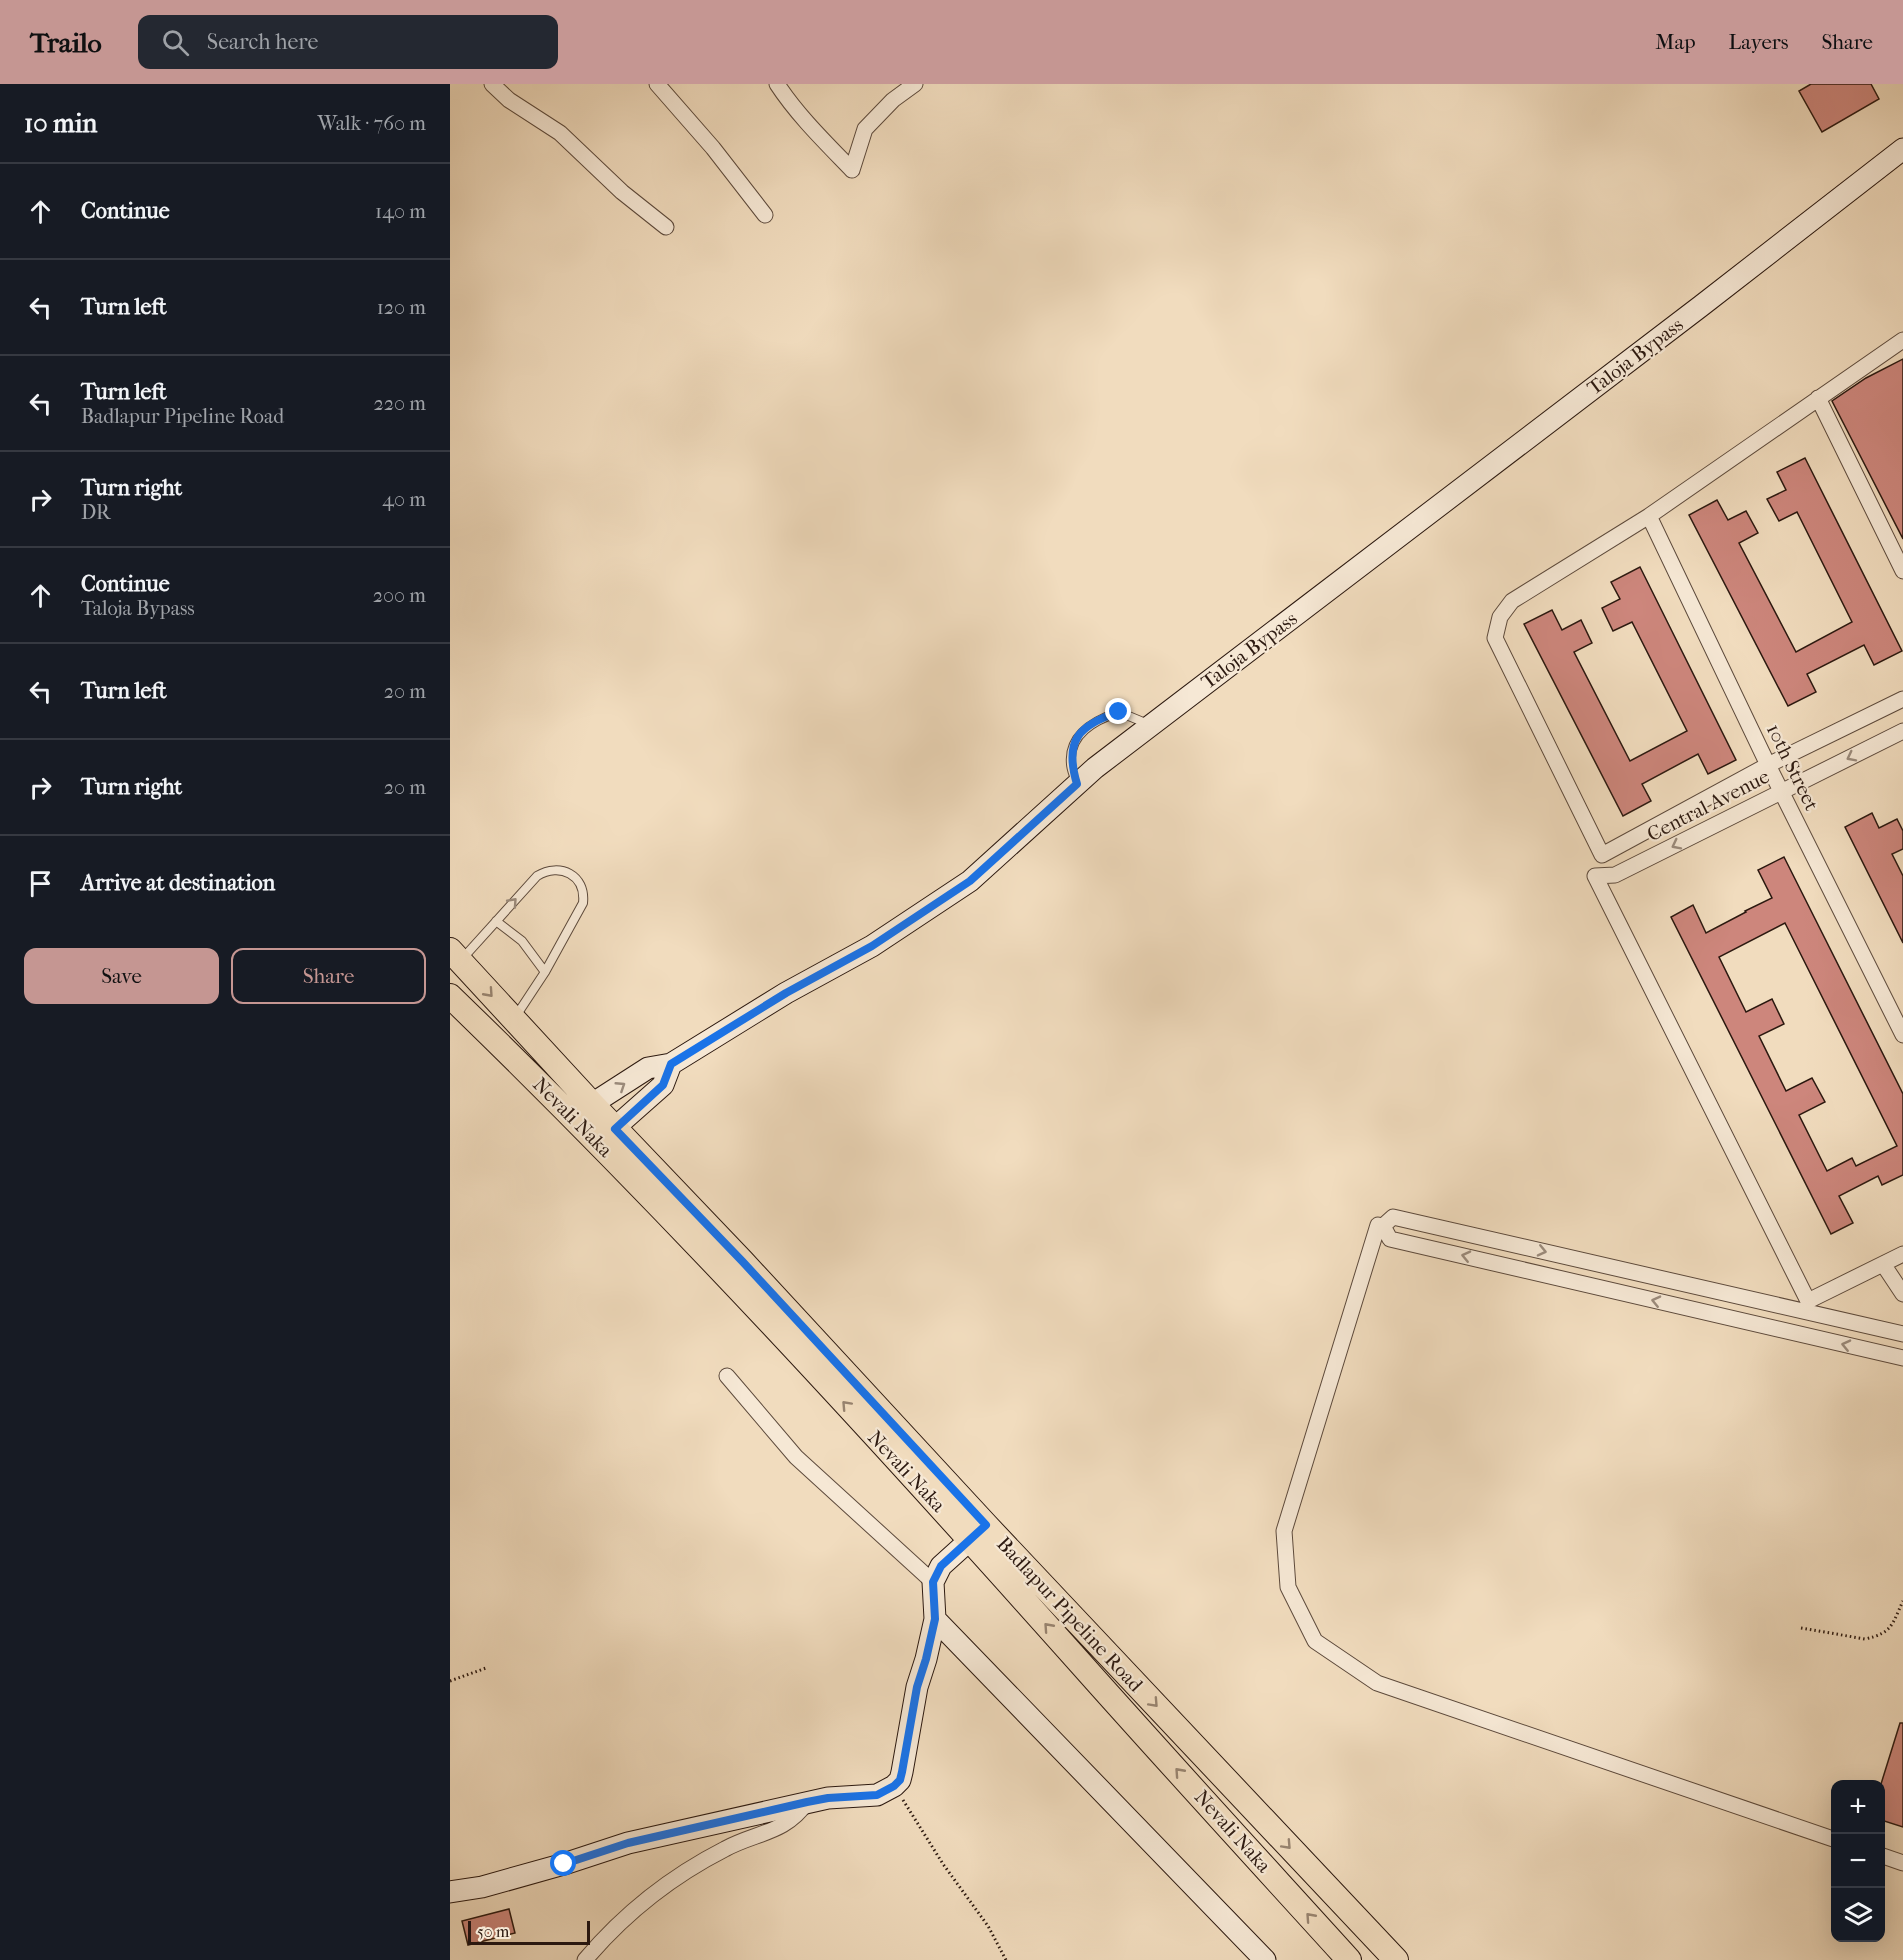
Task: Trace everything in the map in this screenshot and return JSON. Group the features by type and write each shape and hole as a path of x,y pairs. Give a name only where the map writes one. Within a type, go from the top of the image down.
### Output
{"main road":[{"name":"Taloja Bypass","path":"584,1112 648,1068 671,1064 786,993 872,946 970,881 1077,784 1150,725 1692,313 1903,149"},
{"path":"455,955 513,1019 584,1112"},
{"name":"Nevali Naka","path":"450,996 584,1112 727,1275 979,1532 1349,1960"},
{"path":"607,1136 663,1085 671,1064"},
{"path":"450,1892 482,1887 628,1843 807,1802 828,1798 877,1795 894,1786 900,1780 902,1772 917,1687 935,1619 933,1582 941,1566 979,1532"},
{"name":"Badlapur Pipeline Road","path":"979,1532 1396,1960"},
{"path":"935,1619 1265,1960"}],"street":[{"path":"492,84 509,100 560,134 622,192 666,227"},
{"path":"657,84 713,148 765,215"},
{"path":"777,84 815,132 852,170 865,129 892,100 915,84"},
{"path":"1903,340 1648,516 1512,601 1500,617 1495,638 1602,855 1595,876 1808,1301 1903,1254"},
{"path":"1818,398 1903,571"},
{"name":"10th Street","path":"1648,516 1768,765 1903,1035"},
{"name":"Central Avenue","path":"1602,855 1768,765 1903,699"},
{"name":"Central Avenue","path":"1595,876 1615,875 1903,731"},
{"path":"1831,1838 1377,1683 1315,1641 1288,1587 1284,1531 1378,1225 1383,1226 1393,1217 1903,1334"},
{"path":"1383,1226 1390,1239 1903,1358"},
{"path":"1883,1264 1903,1294"},
{"path":"727,1376 796,1457 933,1582"},
{"path":"585,1960 596,1946 658,1890 726,1848 779,1828 798,1815 807,1802"},
{"path":"1885,1856 1903,1863"}],"lane":[{"path":"1077,784 1071,764 1074,742 1087,726 1103,717 1119,712 1150,725"},
{"path":"455,955 496,921 537,876 546,870 561,870 575,879 584,893 583,903 545,972 513,1019"},
{"path":"496,921 522,941 545,972"}],"path":[{"path":"1801,1628 1865,1639 1875,1637 1887,1632 1893,1625 1903,1601"},
{"path":"450,1681 486,1668"},
{"path":"894,1786 943,1863 988,1926 1006,1960"}],"building":[{"path":"1811,84 1871,84 1879,99 1822,132 1799,91"},
{"path":"1903,359 1903,539 1832,401 1866,378"},
{"path":"1805,458 1902,651 1874,665 1864,645 1807,674 1816,692 1788,706 1689,515 1717,500 1728,520 1746,511 1758,533 1739,543 1796,652 1852,622 1797,512 1779,521 1767,499 1786,490 1777,472"},
{"path":"1640,567 1736,760 1708,774 1698,754 1642,784 1651,801 1623,816 1524,624 1552,610 1562,630 1581,620 1592,643 1574,652 1630,761 1687,731 1632,622 1613,631 1602,608 1620,599 1611,582"},
{"path":"1872,813 1879,828 1897,819 1903,831 1903,849 1892,854 1903,876 1903,943 1845,827"},
{"path":"1784,857 1903,1094 1903,1175 1882,1185 1878,1176 1839,1196 1853,1223 1831,1234 1671,917 1693,905 1706,933 1772,898 1758,870","holes":["1785,923 1897,1146 1856,1166 1852,1158 1827,1171 1799,1115 1825,1102 1812,1078 1786,1091 1759,1036 1784,1024 1772,999 1746,1012 1719,957"]},
{"path":"1900,1723 1903,1723 1903,1827 1885,1821 1885,1780 1882,1780"},
{"path":"509,1909 515,1933 468,1945 462,1921"}],"route":[{"path":"564,1864 628,1843 828,1798 877,1795 894,1786 900,1780 902,1772 917,1687 935,1619 933,1582 941,1566 986,1525 742,1261 615,1129 663,1085 671,1064 786,993 872,946 970,881 1077,784 1071,764 1074,742 1087,726 1103,717 1119,712"}]}
